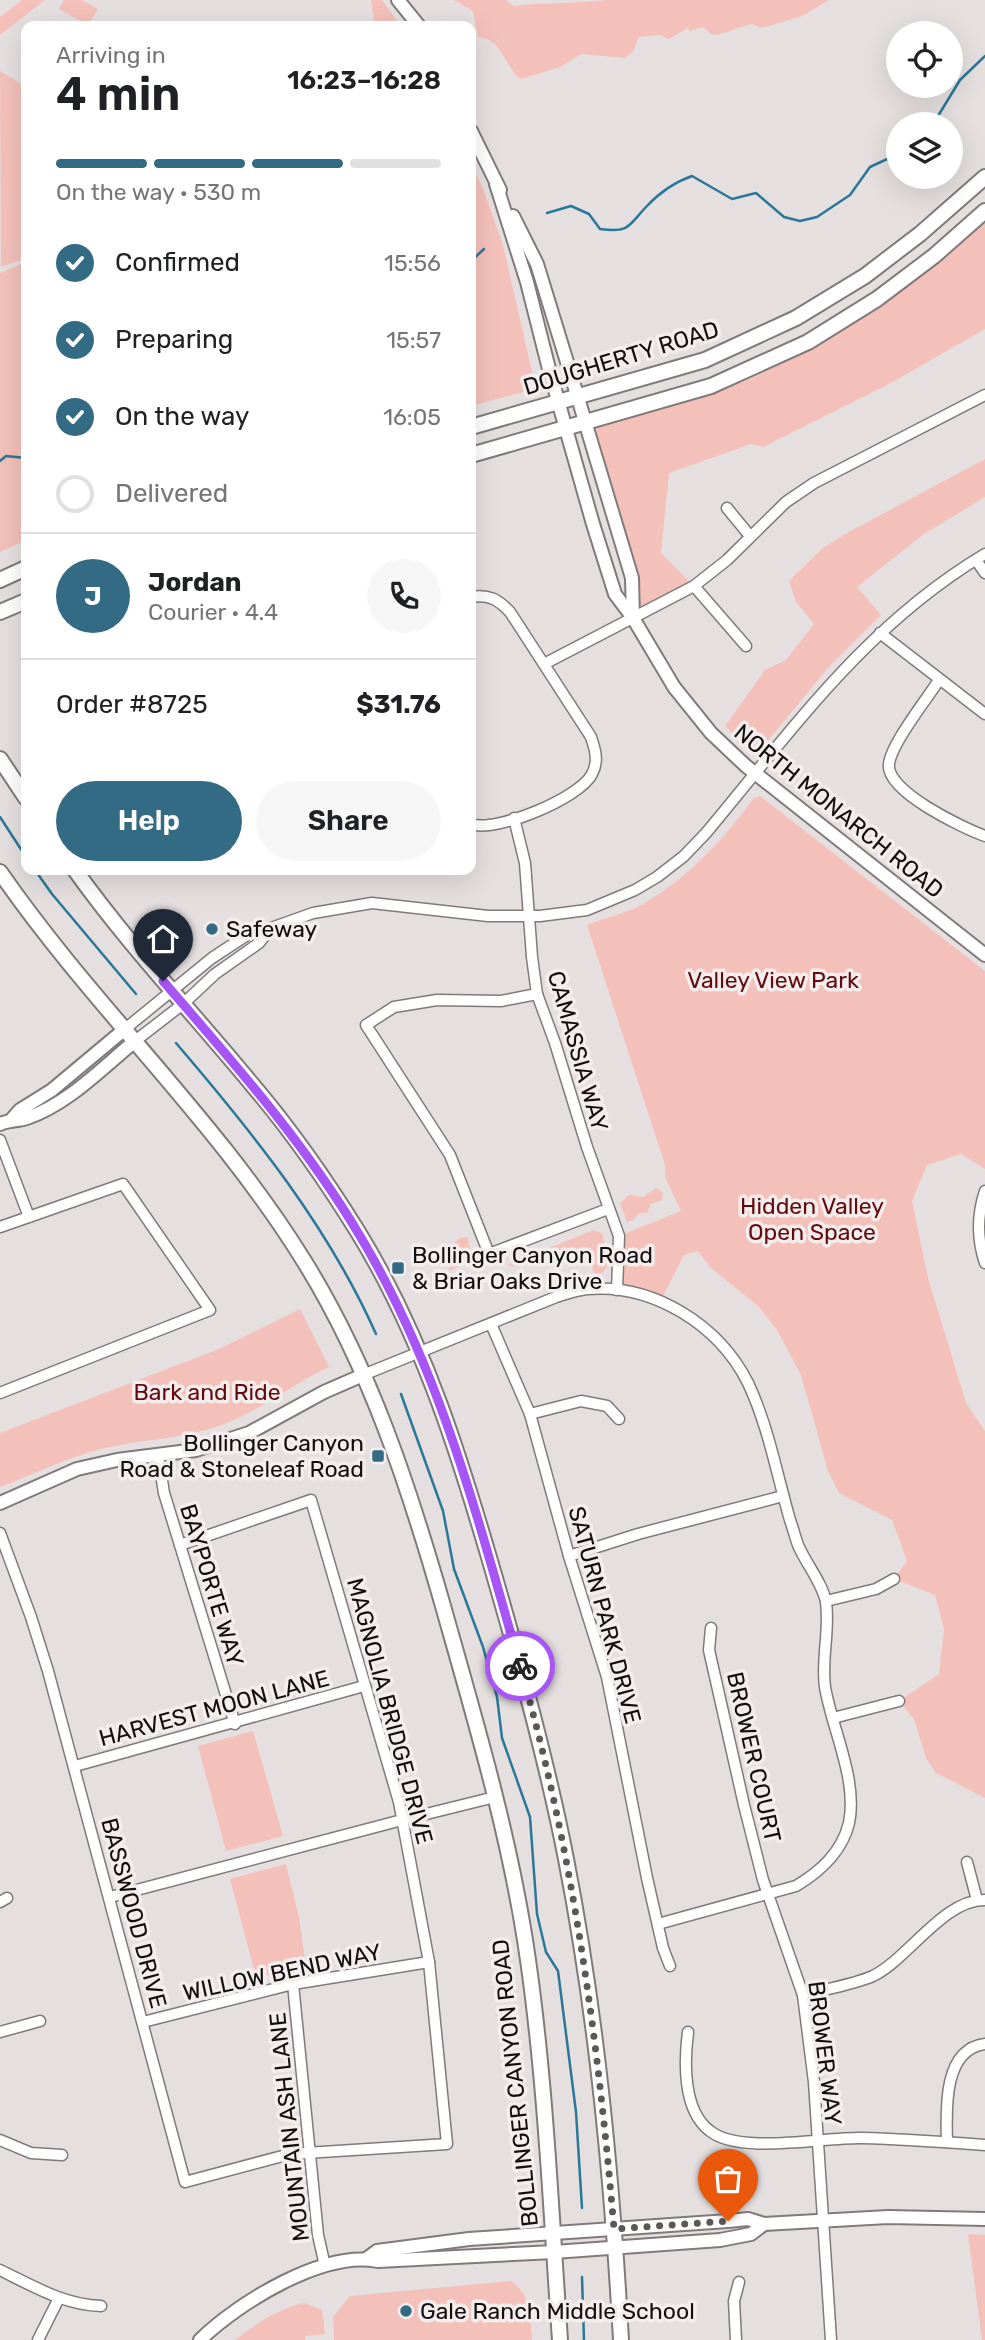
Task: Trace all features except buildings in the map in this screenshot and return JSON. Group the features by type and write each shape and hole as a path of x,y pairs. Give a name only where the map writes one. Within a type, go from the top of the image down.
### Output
{"main road":[{"name":"DOUGHERTY ROAD","path":"476,426 705,360 796,318 865,275 920,234 985,177"},
{"path":"476,454 711,386 808,342 877,299 934,256 985,211"},
{"path":"0,580 21,570"},
{"path":"0,612 21,603"},
{"path":"0,759 21,791"},
{"name":"BOLLINGER CANYON ROAD","path":"0,872 41,929 212,1131 278,1220 308,1267 363,1375 386,1431 423,1540 472,1708 495,1797 527,1957 540,2057 560,2340"},
{"path":"79,875 172,992 256,1089 330,1188 361,1237 420,1353 439,1399 468,1483 529,1696 566,1857 596,2046 616,2248 621,2340"}],"street":[{"path":"398,0 415,21"},
{"path":"476,142 496,184"},
{"name":"NORTH MONARCH ROAD","path":"496,184 537,264 632,578 633,618"},
{"name":"NORTH MONARCH ROAD","path":"496,184 527,282 565,427 615,594 633,618 674,687 711,733 755,774 985,955"},
{"path":"544,664 695,586 786,502 814,483 985,395"},
{"path":"727,508 750,536"},
{"path":"130,1035 172,992 212,958 239,940 253,931 271,928 313,913 372,903 488,916 529,917 587,910 635,890 657,877 699,841 831,682 880,633 930,590 980,557 985,573"},
{"path":"695,586 746,646"},
{"path":"476,597 489,597 502,603 590,737 596,760 592,774 584,785 569,796 541,811 476,826"},
{"path":"880,633 985,714"},
{"path":"939,680 917,710 890,757 888,768 894,781 914,798 965,828 985,836"},
{"name":"CAMASSIA WAY","path":"514,818 525,863 537,994 619,1236 617,1290"},
{"path":"6,1121 130,1035 183,1004 215,974 258,943 271,928"},
{"path":"537,994 501,1001 437,1000 394,1007 366,1024 450,1155 489,1254 608,1209"},
{"path":"0,1140 29,1217"},
{"path":"0,1227 123,1184 210,1310 0,1393"},
{"path":"985,1191 979,1211 979,1244 985,1263"},
{"path":"0,1503 77,1469 117,1460 196,1450 249,1433 324,1392 556,1297 587,1289 617,1290 650,1298 679,1310 720,1341 748,1383 762,1420 798,1545 826,1601 825,1686 850,1794 850,1816 838,1850 812,1877 796,1886 658,1924"},
{"name":"SATURN PARK DRIVE","path":"491,1324 530,1414 569,1556 607,1677 663,1948 670,1966"},
{"path":"530,1414 581,1401 607,1406 618,1419"},
{"name":"BAYPORTE WAY","path":"158,1456 164,1493 235,1724"},
{"path":"569,1556 638,1534 783,1496"},
{"name":"MAGNOLIA BRIDGE DRIVE","path":"180,1545 311,1500 402,1820 429,1962 447,2144 310,2153"},
{"name":"BASSWOOD DRIVE","path":"0,1534 31,1617 75,1766 186,2182 290,2154 310,2153"},
{"path":"826,1601 876,1589 894,1579"},
{"name":"BROWER COURT","path":"711,1628 709,1650 744,1805 768,1894"},
{"name":"HARVEST MOON LANE","path":"75,1766 235,1724 364,1686"},
{"path":"833,1718 898,1701"},
{"path":"110,1897 495,1797"},
{"path":"803,1995 872,1976 890,1965 940,1920 981,1900 967,1862"},
{"name":"BROWER WAY","path":"768,1894 803,1995 814,2082 831,2340"},
{"name":"WILLOW BEND WAY","path":"143,2022 293,1984 429,1962"},
{"name":"MOUNTAIN ASH LANE","path":"293,1984 318,2235 325,2266"},
{"path":"0,2032 40,2021"},
{"path":"688,2032 684,2063 694,2115 711,2133 742,2143 859,2138 985,2145"},
{"path":"947,2142 950,2082 958,2059 967,2049 985,2044"},
{"path":"0,2140 31,2153 62,2155"},
{"path":"366,2259 377,2251 469,2239 748,2219 764,2224 888,2217 985,2219"},
{"path":"200,2340 222,2320 258,2295 325,2266 366,2259 378,2261 554,2252 720,2240 751,2234 764,2224"},
{"path":"0,2270 59,2298 82,2305 102,2306"},
{"path":"736,2340 734,2301 739,2282"},
{"path":"38,2340 59,2298"}],"green space":[{"path":"22,0 45,0 0,35 0,17"},
{"path":"64,0 82,0 98,9 90,21 81,21 59,9"},
{"path":"371,0 382,0 397,21 374,21"},
{"path":"454,0 506,0 514,6 605,0 829,0 802,16 762,28 751,24 717,35 711,34 703,27 690,31 688,28 669,39 659,35 639,37 633,52 625,58 582,54 560,67 521,79 494,43 478,37 473,11"},
{"path":"0,71 21,84 21,260 1,267"},
{"path":"476,173 503,245 533,376 527,391 476,405"},
{"path":"985,211 985,329 891,383 763,447 751,444 669,473 661,553 694,586 633,618 632,578 584,422 711,386 808,342"},
{"path":"21,264 21,542 0,552 0,273"},
{"path":"985,459 985,497 924,534 857,587 881,615 827,669 761,749 752,750 725,726 765,670 786,660 814,624 796,602 789,581 823,548 845,534"},
{"path":"760,796 985,971 985,1169 961,1154 927,1165 912,1201 928,1278 966,1403 985,1431 985,1798 936,1773 926,1758 914,1719 899,1701 939,1674 944,1629 935,1595 894,1579 907,1561 892,1520 839,1493 828,1471 801,1375 777,1330 759,1307 711,1268 698,1251 684,1255 660,1302 617,1290 619,1236 681,1211 665,1177 665,1165 587,925 637,907 675,882 717,843 754,798"},
{"path":"656,1188 663,1193 662,1200 651,1204 647,1213 639,1213 627,1222 620,1203 629,1195 643,1197"},
{"path":"594,1230 603,1234 607,1267 602,1273 594,1273 589,1263 580,1258 555,1258 516,1266 507,1265"},
{"path":"468,1237 473,1263 449,1271 450,1261 440,1252 441,1247 452,1246 459,1238"},
{"name":"Bark and Ride","path":"300,1309 329,1367 250,1412 221,1425 192,1433 92,1451 0,1487 0,1433 219,1349"},
{"path":"253,1731 283,1836 226,1851 198,1746"},
{"path":"286,1864 299,1917 306,1968 256,1977 230,1879"},
{"path":"968,2234 985,2235 985,2340 982,2340"},
{"path":"511,2281 526,2300 532,2340 334,2340 333,2317 350,2296"},
{"path":"304,2303 322,2310 325,2334 305,2336 305,2340 235,2340 276,2313"}],"waterway":[{"path":"940,112 960,80 985,56"},
{"path":"547,213 571,206 589,214 600,229 623,229 661,193 692,176 732,199 756,193 784,217 800,221 817,217 850,195 870,167 886,160"},
{"path":"476,256 484,249"},
{"path":"0,461 6,456 21,458"},
{"path":"0,817 21,849"},
{"path":"39,875 136,994"},
{"path":"176,1043 233,1111 312,1218 357,1294 376,1334"},
{"path":"401,1394 443,1511 454,1569 483,1647 497,1697 502,1738 530,1817 537,1914 546,1952 558,1971 576,2112 582,2208"},
{"path":"582,2277 584,2340"}],"way so far":[{"path":"520,1666 548,1775 582,1948 608,2146 614,2229 728,2221"}],"place":[{"name":"Safeway","path":"212,929"},
{"name":"Bollinger Canyon Road & Briar Oaks Drive","path":"398,1268"},
{"name":"Bollinger Canyon Road & Stoneleaf Road","path":"378,1456"},
{"name":"Gale Ranch Middle School","path":"406,2311"}],"route":[{"path":"163,981 256,1089 294,1138 361,1237 391,1293 439,1399 468,1483 520,1666"}],"park label":[{"name":"Valley View Park","path":"773,980"},
{"name":"Hidden Valley Open Space","path":"812,1219"}]}
